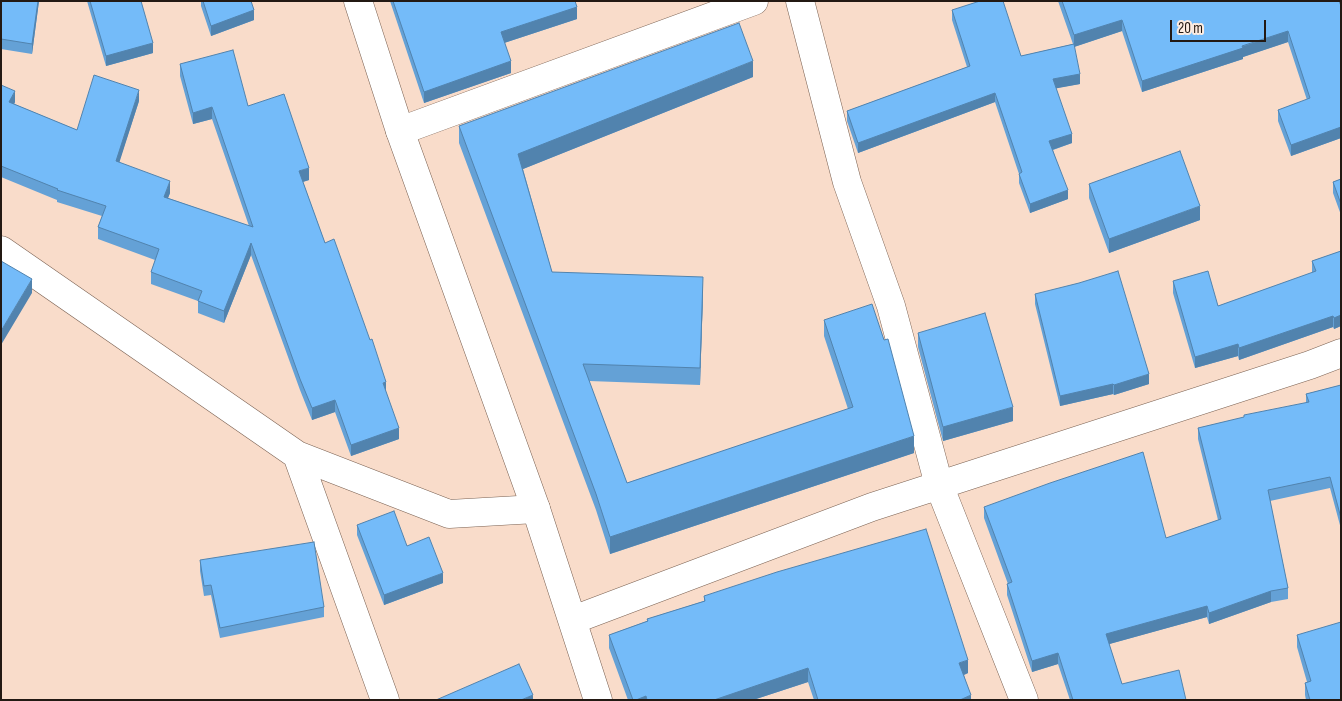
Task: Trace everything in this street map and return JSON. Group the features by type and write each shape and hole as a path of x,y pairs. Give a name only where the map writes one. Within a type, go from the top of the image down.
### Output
{"street":[{"path":"358,1 400,131 536,509 598,700"},
{"path":"400,131 754,1"},
{"path":"800,1 847,182 891,306 939,485 1024,700"},
{"path":"1,250 297,455 449,514 536,509"},
{"path":"572,620 872,506 1341,353"},
{"path":"297,455 385,700"}],"building":[{"path":"1,1 38,1 32,44 1,39"},
{"path":"90,1 141,1 153,43 106,56"},
{"path":"203,1 251,1 254,10 211,26"},
{"path":"393,1 575,1 577,7 501,32 511,61 424,92"},
{"path":"980,1 1003,1 1021,56 1074,44 1080,74 1053,79 1072,134 1049,141 1068,190 1030,204 1019,174 1022,172 995,93 858,143 847,111 970,66 952,10"},
{"path":"1062,1 1339,1 1341,6 1341,127 1291,145 1278,110 1310,98 1288,31 1242,46 1243,48 1142,81 1122,20 1074,35"},
{"path":"739,23 753,61 518,154 552,272 703,277 700,368 583,364 627,483 853,407 824,320 872,304 884,340 888,339 914,436 610,537 596,494 459,126"},
{"path":"233,50 248,106 284,94 309,168 299,171 325,243 334,239 370,340 372,339 386,382 383,383 399,428 351,445 335,400 312,408 251,243 224,311 198,301 202,291 151,272 159,249 98,227 106,206 57,190 1,166 1,85 15,91 9,102 77,130 94,75 139,90 116,161 170,181 164,197 253,227 212,107 193,113 180,64"},
{"path":"1180,151 1200,206 1109,239 1089,184"},
{"path":"1341,179 1341,204 1333,182"},
{"path":"1341,251 1341,315 1334,318 1333,316 1239,348 1238,344 1195,357 1173,281 1208,271 1218,306 1316,271 1312,261"},
{"path":"1,261 32,279 1,331"},
{"path":"1118,271 1149,374 1114,385 1060,396 1035,294"},
{"path":"985,313 1013,407 943,427 918,333"},
{"path":"1341,385 1341,518 1330,477 1268,490 1288,588 1271,591 1209,613 1207,606 1106,634 1122,684 1179,670 1186,700 1073,700 1058,653 1032,661 1007,584 1012,582 984,507 1143,452 1166,538 1221,519 1198,428 1244,417 1244,415 1309,402 1306,394"},
{"path":"394,511 407,546 429,537 443,573 384,595 357,525"},
{"path":"926,529 968,660 959,663 971,695 960,700 818,700 808,668 714,700 647,700 646,696 633,700 609,635 648,621 647,619 705,601 704,596 777,572"},
{"path":"314,542 324,607 220,628 211,585 204,586 200,560"},
{"path":"1341,622 1341,700 1310,700 1305,683 1311,681 1297,635"},
{"path":"519,664 533,695 521,700 436,700"}]}
